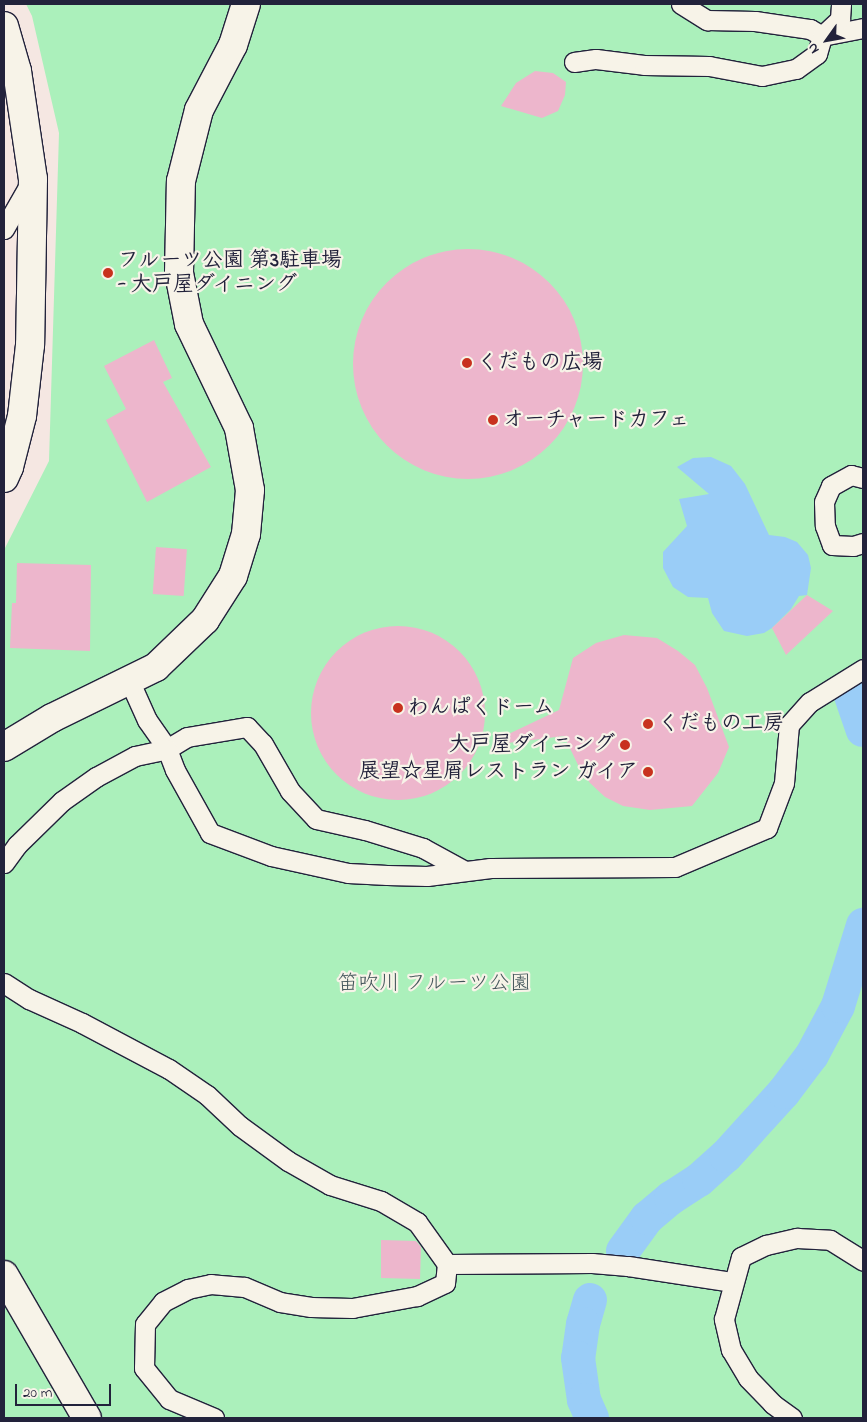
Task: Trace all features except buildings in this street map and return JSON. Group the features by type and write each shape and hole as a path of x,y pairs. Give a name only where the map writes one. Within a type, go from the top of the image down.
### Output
{"street":[{"path":"4,747 52,718 156,667 205,620 233,576 246,534 250,490 239,428 189,324 179,263 181,181 200,110 233,45 246,4"},
{"path":"4,26 17,71 33,179 30,344 22,416 9,467 4,478"},
{"path":"4,1275 87,1418"}],"lane":[{"path":"681,4 708,20 755,21 810,29 822,36 863,28"},
{"path":"574,62 596,59 644,65 709,66 762,76 796,69 817,54 822,36 840,19 841,4"},
{"path":"4,229 33,179"},
{"path":"863,478 851,475 831,486 824,502 825,526 832,545 853,546 863,543"},
{"path":"129,680 147,720 167,749 175,770 210,833 271,856 348,873 427,876 490,868 675,867 766,828 784,783 789,726 810,702 863,669"},
{"path":"4,863 17,845 62,801 96,777 135,756 167,749 188,737 247,727 263,744 290,791 316,819 365,830 423,848 463,870"},
{"path":"4,982 29,999 82,1023 169,1069 207,1095 240,1126 288,1161 330,1185 381,1201 417,1222 447,1264 445,1283 417,1296 352,1308 311,1308 280,1302 244,1287 211,1284 188,1289 163,1302 145,1324 144,1368 169,1399 214,1418"},
{"path":"792,1418 773,1404 748,1378 730,1350 724,1319 741,1257 766,1245 797,1238 830,1240 863,1261"},
{"path":"447,1264 592,1263 628,1266 733,1282"}],"green space":[{"name":"笛吹川 フルーツ公園","path":"26,4 863,4 863,1418 4,1418 4,550 49,461 59,133 32,16"}],"water":[{"path":"711,457 731,466 745,484 769,535 785,537 797,542 808,555 811,568 807,595 799,596 791,609 772,628 764,633 747,636 724,631 712,613 708,598 688,597 673,587 663,568 663,552 687,526 679,499 709,494 677,467 693,458"}],"waterway":[{"path":"850,693 863,730"},
{"path":"623,1251 647,1218 671,1198 699,1180 726,1156 784,1092 812,1055 838,1006 863,925"},
{"path":"590,1300 583,1324 578,1358 584,1400 592,1418"}],"place":[{"name":"フルーツ公園 第3駐車場 - 大戸屋ダイニング","path":"108,273"},
{"name":"くだもの広場","path":"467,363"},
{"name":"オーチャードカフェ","path":"493,420"},
{"name":"わんぱくドーム","path":"398,708"},
{"name":"くだもの工房","path":"648,724"},
{"name":"大戸屋ダイニング","path":"625,745"},
{"name":"展望☆星屑レストラン ガイア","path":"648,772"}]}
